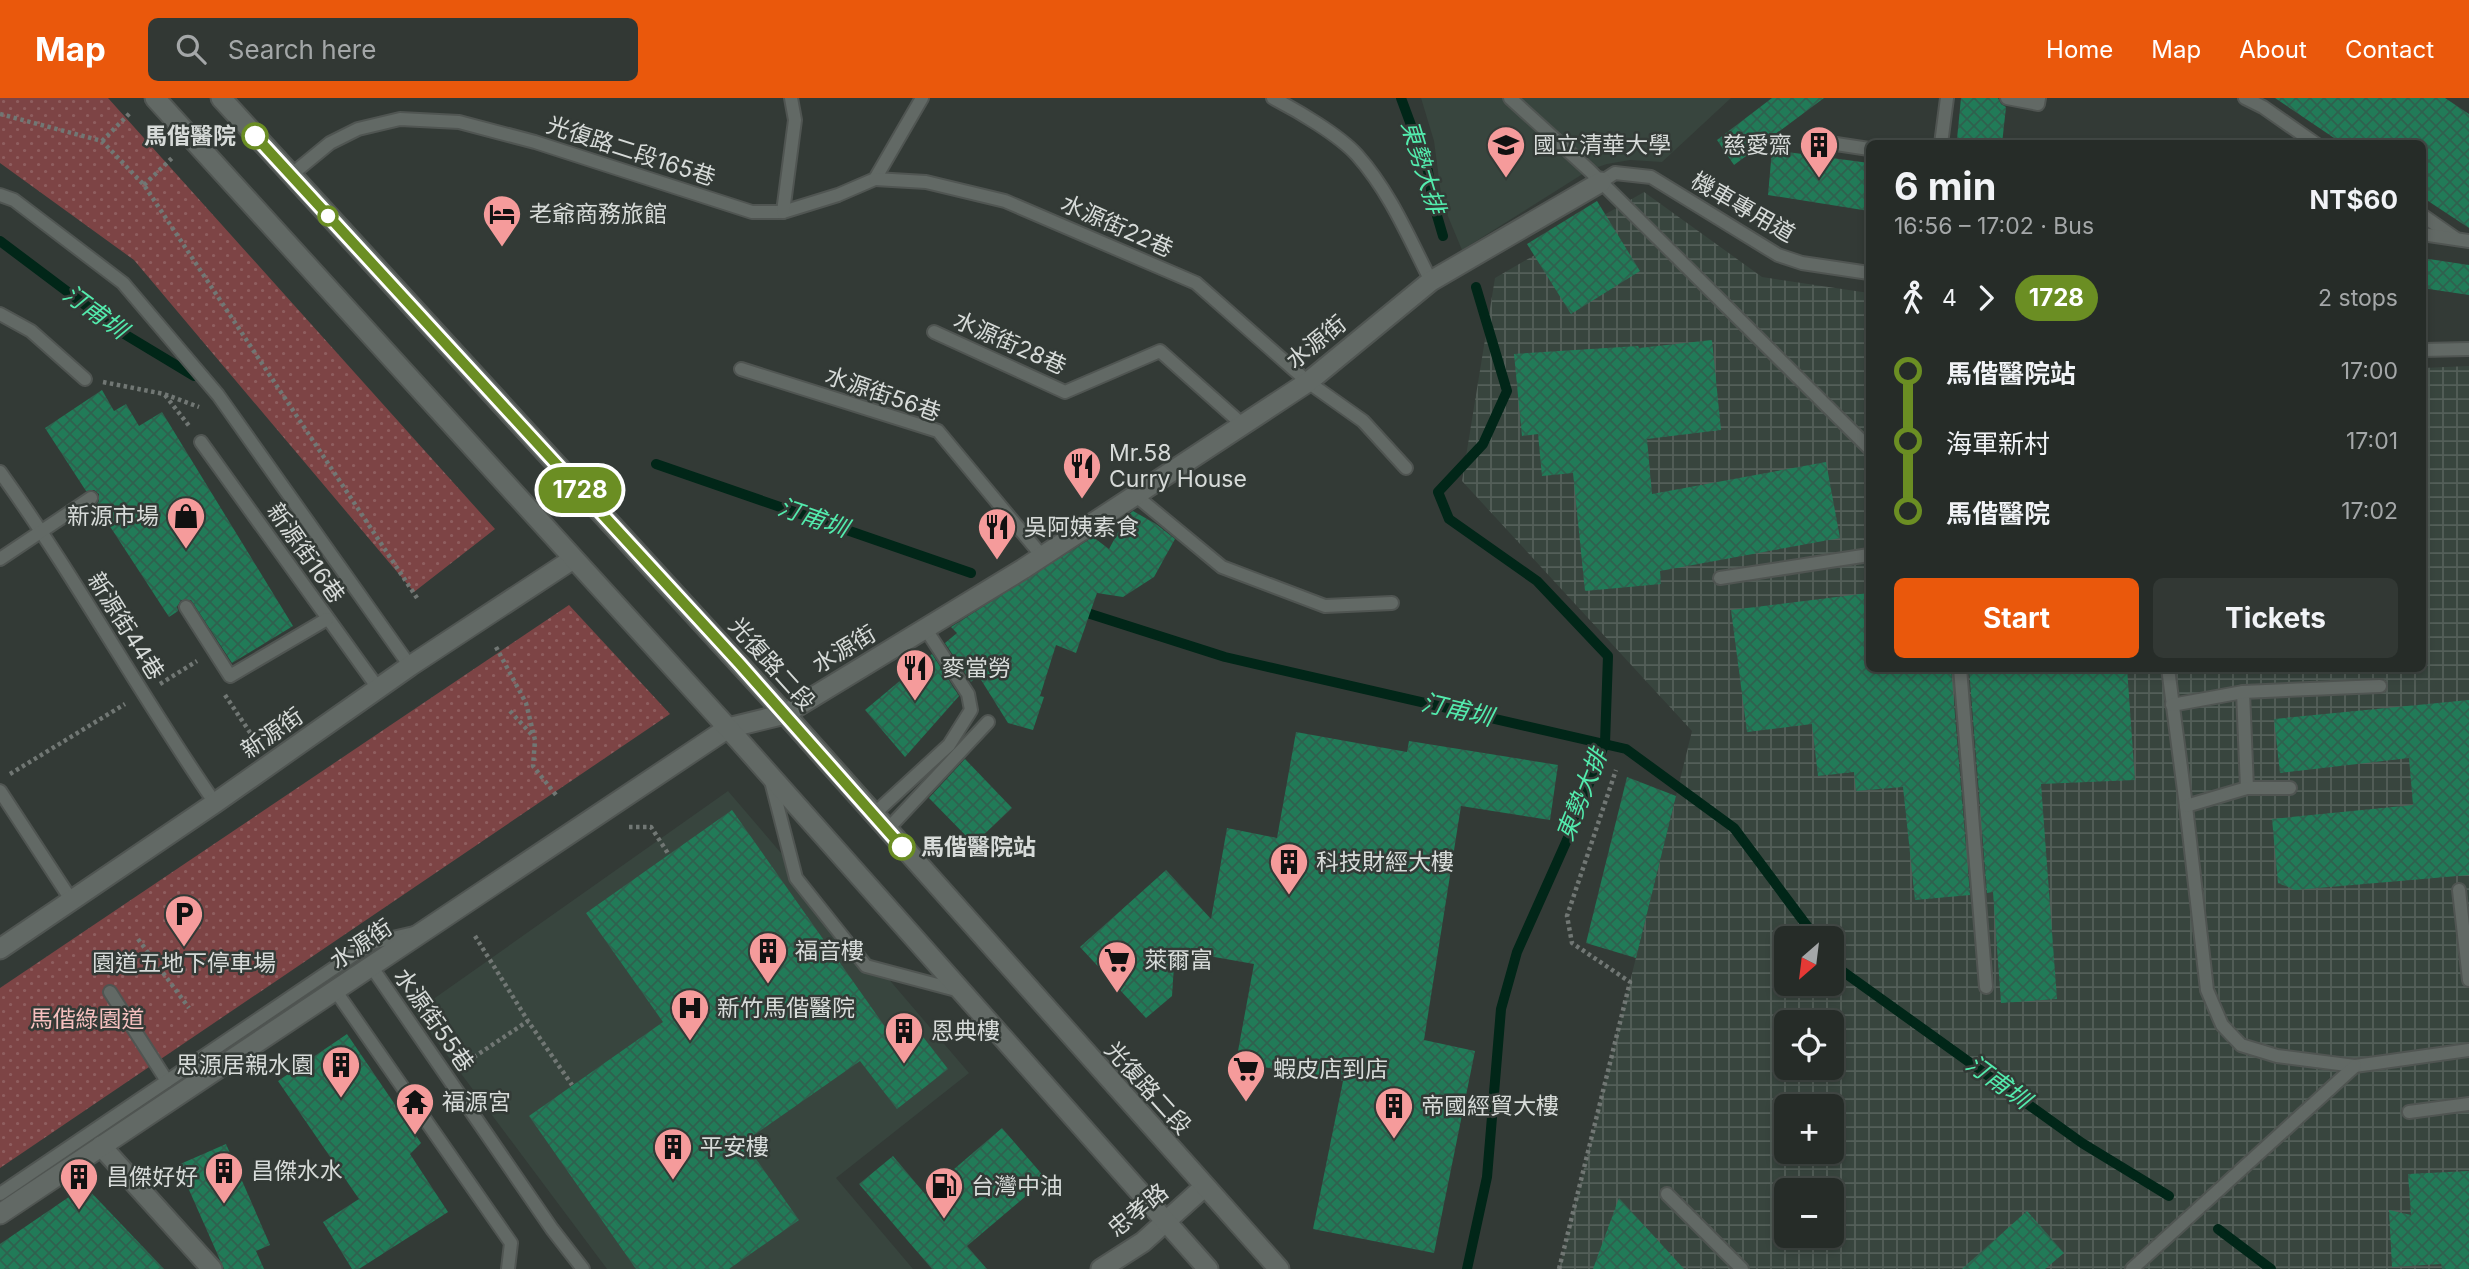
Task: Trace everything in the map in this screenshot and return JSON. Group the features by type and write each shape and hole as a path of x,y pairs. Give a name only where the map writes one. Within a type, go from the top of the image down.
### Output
{"main road":[{"path":"155,98 728,728 1208,1269"},
{"name":"光復路二段","path":"221,98 785,714 1279,1269"},
{"name":"水源街","path":"0,1214 728,728 785,714 1042,556 1308,382 1431,281 1601,182"},
{"name":"新源街","path":"0,949 410,666 573,559"},
{"path":"101,1146 212,1269"},
{"name":"忠孝路","path":"1101,1269 1143,1241 1204,1187"}],"lane":[{"path":"783,212 795,120 791,98"},
{"path":"875,179 922,98"},
{"path":"1273,98 1302,113 1356,154 1387,195 1431,281"},
{"path":"1510,98 1601,182 1866,445"},
{"path":"1942,140 1947,98"},
{"path":"2007,98 2038,104 2039,98"},
{"path":"2245,98 2263,107 2310,140"},
{"name":"光復路二段165巷","path":"291,175 330,143 358,130 400,119 459,122 535,142 752,212 783,212 838,195 875,179"},
{"path":"1810,140 1866,149"},
{"name":"機車專用道","path":"1601,182 1615,173 1651,177 1778,255 1802,264 1866,273"},
{"name":"水源街22巷","path":"875,179 926,182 1005,201 1196,283 1308,382 1363,421 1406,468"},
{"path":"0,195 14,200 123,283 218,395 410,666"},
{"path":"2426,217 2464,241"},
{"path":"2426,235 2464,241"},
{"path":"0,314 31,331 85,379"},
{"name":"水源街28巷","path":"934,332 1065,392 1160,351 1242,425"},
{"path":"2426,350 2469,349"},
{"name":"水源街56巷","path":"741,369 938,431 1042,556"},
{"name":"新源街16巷","path":"201,442 378,688"},
{"name":"新源街44巷","path":"0,472 43,532 187,763 215,803"},
{"path":"1135,495 1222,568 1325,606 1392,603"},
{"path":"0,559 91,498"},
{"path":"1720,578 1866,555"},
{"path":"186,607 230,676 327,619"},
{"path":"873,815 949,745 971,710 968,694 925,628"},
{"path":"1960,672 1986,988"},
{"path":"2168,672 2207,990 2222,1024 2241,1045 2277,1056 2355,1066 2469,1050"},
{"path":"2172,705 2242,692 2381,686"},
{"path":"2242,692 2247,788"},
{"path":"887,830 988,722"},
{"path":"769,774 796,878 866,966 960,991"},
{"path":"2186,806 2247,788 2290,788"},
{"path":"0,791 72,901"},
{"path":"2459,890 2469,980"},
{"path":"0,1194 371,943 425,930"},
{"name":"水源街55巷","path":"371,967 552,1229 583,1269"},
{"path":"335,990 511,1243 508,1269"},
{"path":"110,992 167,1081"},
{"path":"2132,1269 2355,1066"},
{"path":"2409,1112 2469,1104"},
{"path":"1667,1194 1742,1269"}],"path":[{"path":"103,141 130,113"},
{"path":"0,114 103,141 145,185 419,601"},
{"path":"145,185 172,159"},
{"path":"85,379 164,394 235,420"},
{"path":"164,394 201,442"},
{"path":"496,648 526,703 536,740 533,766 556,795"},
{"path":"510,711 536,740"},
{"path":"1559,1269 1630,982 1572,943 1567,916 1616,770"},
{"path":"622,831 631,825 651,827 669,855"},
{"path":"475,936 572,1085"},
{"path":"138,939 189,1009"},
{"path":"446,1075 528,1021"}],"shaded area":[{"name":"國立清華大學","path":"1421,98 1731,98 1662,162 1630,160 1589,170 1462,250 1442,202 1434,141"},
{"path":"1644,192 1762,277 1866,293 1866,672 2426,672 2426,368 2469,366 2469,1269 1559,1269 1692,731 1462,481 1495,278"},
{"name":"新竹馬偕醫院","path":"728,791 969,1073 836,1178 913,1269 607,1269 415,1012"}],"green space":[{"path":"0,98 108,98 495,529 414,592 134,260 0,163"},
{"name":"馬偕綠園道","path":"569,605 670,714 0,1168 0,988"}],"building":[{"path":"1772,98 1824,98 1734,165 1717,140"},
{"path":"1961,98 1998,98 2006,107 2002,140 1957,139"},
{"path":"2275,98 2445,98 2469,114 2469,228 2426,200 2426,140 2337,140"},
{"name":"慈愛齋","path":"1772,150 1866,163 1866,211 1768,195"},
{"path":"1597,201 1640,271 1571,314 1527,244"},
{"path":"2426,259 2469,265 2469,295 2426,289"},
{"path":"1712,340 1721,430 1647,439 1652,494 1826,462 1840,538 1660,571 1661,584 1585,591 1573,473 1542,476 1538,434 1522,436 1514,354 1639,348"},
{"name":"新源市場","path":"102,390 114,411 126,404 139,426 162,412 293,626 232,663 191,600 181,600 178,611 169,617 96,505 99,494 94,490 86,491 45,428"},
{"path":"1133,511 1175,539 1154,577 1123,597 1097,593 1076,653 1056,645 1040,696 1044,697 1033,730 1008,723 978,675 971,682 945,643 957,633 951,627 1093,537 1109,549 1127,516"},
{"path":"1866,593 1866,672 1951,672 1970,895 1915,900 1903,787 1856,791 1854,772 1818,776 1812,724 1747,732 1731,610"},
{"name":"麥當勞","path":"932,654 959,696 905,757 865,710"},
{"path":"1969,672 2127,672 2135,780 2041,784 2057,999 2001,1003 1993,892 1987,893"},
{"path":"2469,700 2469,875 2295,890 2278,883 2272,819 2413,805 2409,758 2280,773 2274,719"},
{"path":"1296,732 1407,752 1409,741 1558,765 1550,820 1461,806 1424,1040 1475,1051 1434,1253 1313,1229 1343,1081 1236,1062 1254,964 1175,950 1172,996 1146,1018 1080,947 1166,870 1211,919 1227,828 1277,838"},
{"path":"965,759 1012,808 974,844 929,798"},
{"path":"1627,777 1676,796 1636,958 1586,943"},
{"path":"732,810 893,1038 913,1024 948,1069 897,1109 860,1061 744,1142 799,1220 729,1269 636,1269 529,1116 663,1022 586,913"},
{"path":"347,1034 421,1143 410,1154 448,1212 359,1269 352,1269 323,1222 359,1199 278,1081"},
{"name":"台灣中油","path":"1002,1128 1046,1179 967,1246 987,1269 932,1269 859,1184 893,1156 925,1194"},
{"name":"昌傑水水","path":"226,1144 270,1245 256,1251 264,1269 224,1269 178,1165"},
{"path":"2469,1171 2469,1269 2442,1269 2441,1264 2392,1267 2389,1210 2411,1215 2408,1174"},
{"name":"昌傑好好","path":"85,1186 164,1269 0,1269 0,1244"},
{"path":"1619,1198 1684,1269 1593,1269"},
{"path":"2027,1211 2064,1253 2045,1269 1962,1269"}],"waterway":[{"name":"東勢大排","path":"1401,98 1428,171 1443,236"},
{"name":"汀甫圳","path":"0,241 121,332 194,376"},
{"name":"東勢大排","path":"1467,1269 1487,1177 1501,1009 1517,952 1567,840 1605,743 1608,656 1537,581 1449,519 1438,492 1483,444 1507,391 1476,287"},
{"name":"汀甫圳","path":"656,464 971,573"},
{"name":"汀甫圳","path":"1078,610 1225,657 1626,749 1734,828 1807,926"},
{"name":"汀甫圳","path":"1844,972 2082,1143 2169,1196"},
{"name":"汀甫圳","path":"2218,1229 2271,1269"}],"bus line":[{"name":"1728","path":"255,136 739,663 902,847"}],"place":[{"name":"馬偕醫院","path":"255,136"},
{"name":"國立清華大學","path":"1506,179"},
{"name":"慈愛齋","path":"1819,179"},
{"name":"老爺商務旅館","path":"502,248"},
{"name":"Mr.58 Curry House","path":"1082,500"},
{"name":"新源市場","path":"186,550"},
{"name":"吳阿姨素食","path":"997,561"},
{"name":"麥當勞","path":"915,702"},
{"name":"馬偕醫院站","path":"902,847"},
{"name":"科技財經大樓","path":"1289,896"},
{"name":"園道五地下停車場","path":"184,948"},
{"name":"福音樓","path":"768,985"},
{"name":"萊爾富","path":"1117,994"},
{"name":"新竹馬偕醫院","path":"690,1042"},
{"name":"恩典樓","path":"904,1065"},
{"name":"思源居親水園","path":"341,1099"},
{"name":"蝦皮店到店","path":"1246,1103"},
{"name":"福源宮","path":"415,1136"},
{"name":"帝國經貿大樓","path":"1394,1140"},
{"name":"平安樓","path":"673,1181"},
{"name":"昌傑水水","path":"224,1205"},
{"name":"昌傑好好","path":"79,1211"},
{"name":"台灣中油","path":"944,1220"}]}
